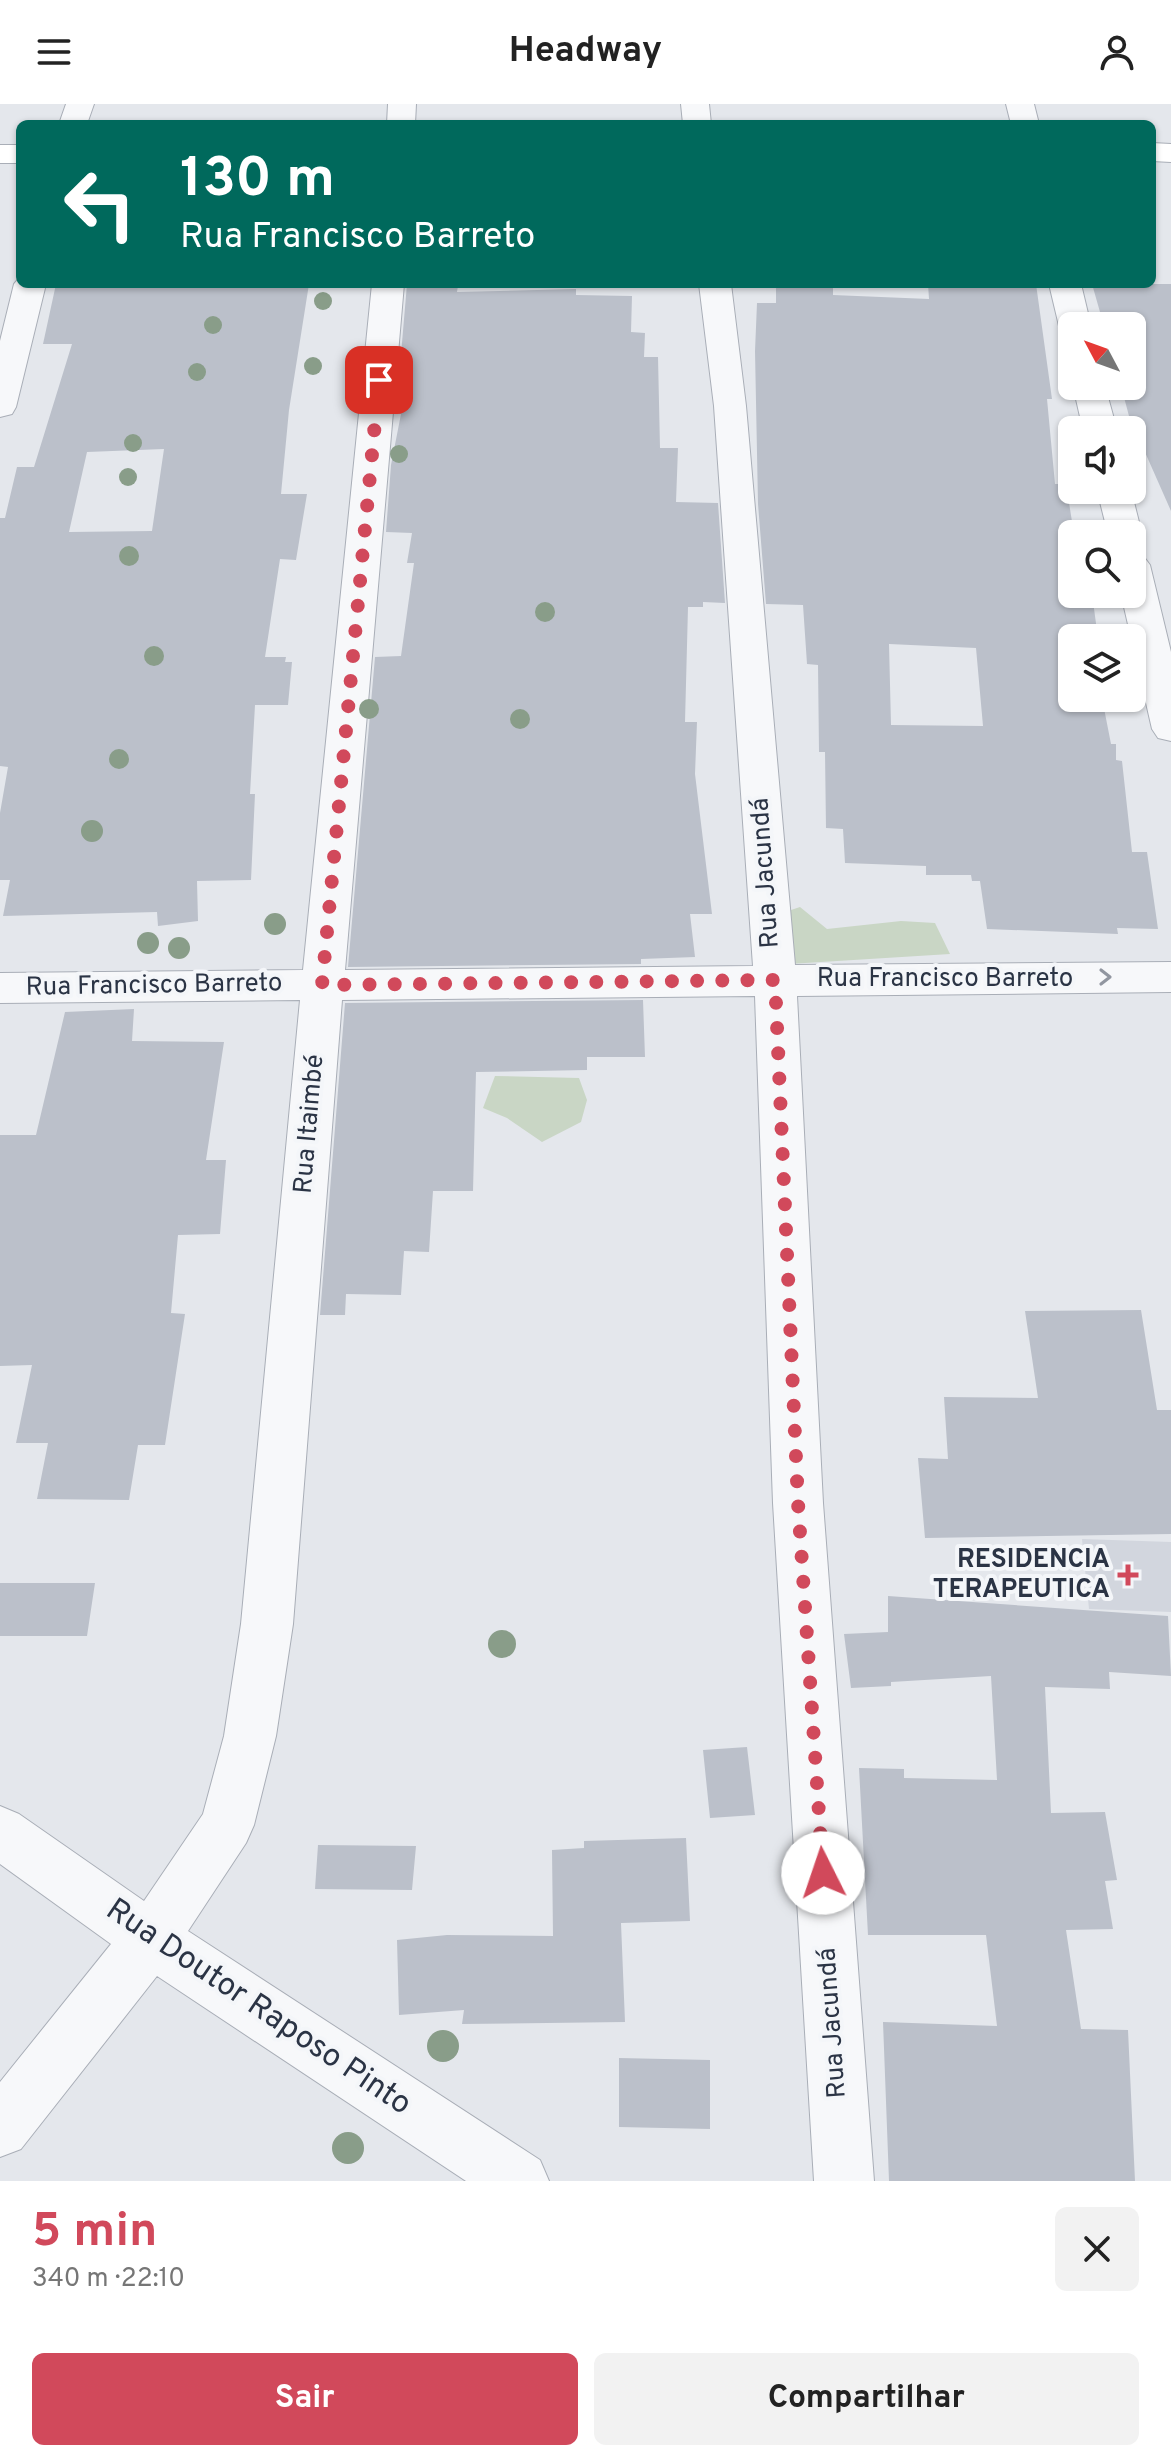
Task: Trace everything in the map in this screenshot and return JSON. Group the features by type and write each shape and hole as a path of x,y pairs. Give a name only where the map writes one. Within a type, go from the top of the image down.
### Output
{"street":[{"path":"0,407 29,288"},
{"name":"Rua Itaimbé","path":"0,2128 151,1939 227,1825 250,1736 267,1624 322,985 388,288"},
{"name":"Rua Jacundá","path":"715,288 730,406 775,980 798,1503 844,2181"},
{"path":"1066,288 1072,312"},
{"path":"1142,608 1171,729"},
{"name":"Rua Francisco Barreto","path":"0,988 1171,977"},
{"name":"Rua Doutor Raposo Pinto","path":"0,1832 151,1939 519,2181"}],"shaded area":[{"name":"RESIDENCIA TERAPEUTICA","path":"1082,1539 1171,1542 1171,1612 1089,1609"}],"green space":[{"path":"800,907 827,929 901,921 935,923 950,954 789,964 788,911"},
{"path":"495,1076 579,1078 587,1100 581,1122 542,1142 507,1118 483,1108"}],"building":[{"path":"1156,284 1171,284 1171,511 1146,454 1146,416 1129,416 1125,400 1146,400 1146,312 1100,312 1093,288 1156,288"},
{"path":"55,288 308,288 289,410 281,494 307,494 296,560 280,559 265,657 286,657 285,662 292,662 288,705 255,705 250,794 255,794 251,880 197,881 198,921 158,926 157,912 3,916 10,880 0,880 0,813 8,767 0,766 0,518 5,518 17,467 34,467 72,344 43,344","holes":["164,449 152,531 69,532 87,452"]},
{"path":"407,288 458,288 457,292 576,289 576,295 632,296 631,332 645,333 644,357 658,357 660,448 678,448 676,502 718,503 725,603 703,602 703,607 688,607 685,722 697,722 695,774 712,914 690,914 695,957 641,959 641,964 348,967 375,657 401,656 414,563 407,563 412,533 386,532 391,465 401,414 396,413"},
{"path":"776,288 833,288 833,295 929,299 928,288 1037,288 1052,399 1047,399 1058,504 1069,504 1072,520 1058,520 1058,608 1094,608 1096,624 1058,624 1058,712 1105,712 1111,744 1116,744 1116,760 1122,761 1132,852 1147,852 1158,929 1117,928 1118,934 987,929 980,881 972,881 971,875 926,875 926,866 845,863 843,829 826,828 825,752 819,752 818,665 807,664 803,605 766,604 758,504 757,303 776,303","holes":["889,644 976,648 983,726 891,725"]},
{"path":"643,1000 645,1057 587,1057 587,1070 476,1072 473,1191 433,1191 429,1252 404,1251 401,1295 346,1294 345,1315 320,1315 345,1003"},
{"path":"134,1009 132,1041 224,1042 206,1160 226,1160 220,1234 178,1235 171,1313 185,1314 165,1445 138,1445 129,1500 37,1499 48,1443 16,1443 32,1365 0,1366 0,1135 36,1135 65,1012"},
{"path":"1141,1310 1157,1410 1171,1410 1171,1534 925,1538 918,1458 948,1459 944,1397 1038,1398 1025,1311"},
{"path":"0,1583 95,1583 87,1636 0,1636"},
{"path":"888,1596 1168,1616 1171,1676 1109,1672 1110,1689 1045,1687 1051,1813 1105,1812 1117,1880 1105,1881 1113,1929 1066,1930 1081,2029 1128,2030 1135,2181 889,2181 883,2022 997,2026 986,1935 868,1935 859,1768 904,1769 904,1778 997,1780 991,1676 891,1682 891,1686 851,1688 844,1634 888,1632"},
{"path":"747,1747 755,1815 710,1818 703,1750"},
{"path":"686,1838 690,1921 621,1923 625,2022 462,2024 464,2010 399,2015 397,1940 447,1935 553,1936 552,1850 584,1848 584,1841"},
{"path":"318,1845 416,1846 412,1890 315,1889"},
{"path":"619,2058 710,2060 710,2129 619,2127"}],"place":[{"name":"RESIDENCIA TERAPEUTICA","path":"1128,1575"}],"route":[{"path":"379,380 322,985 775,980 798,1503 823,1873"}]}
